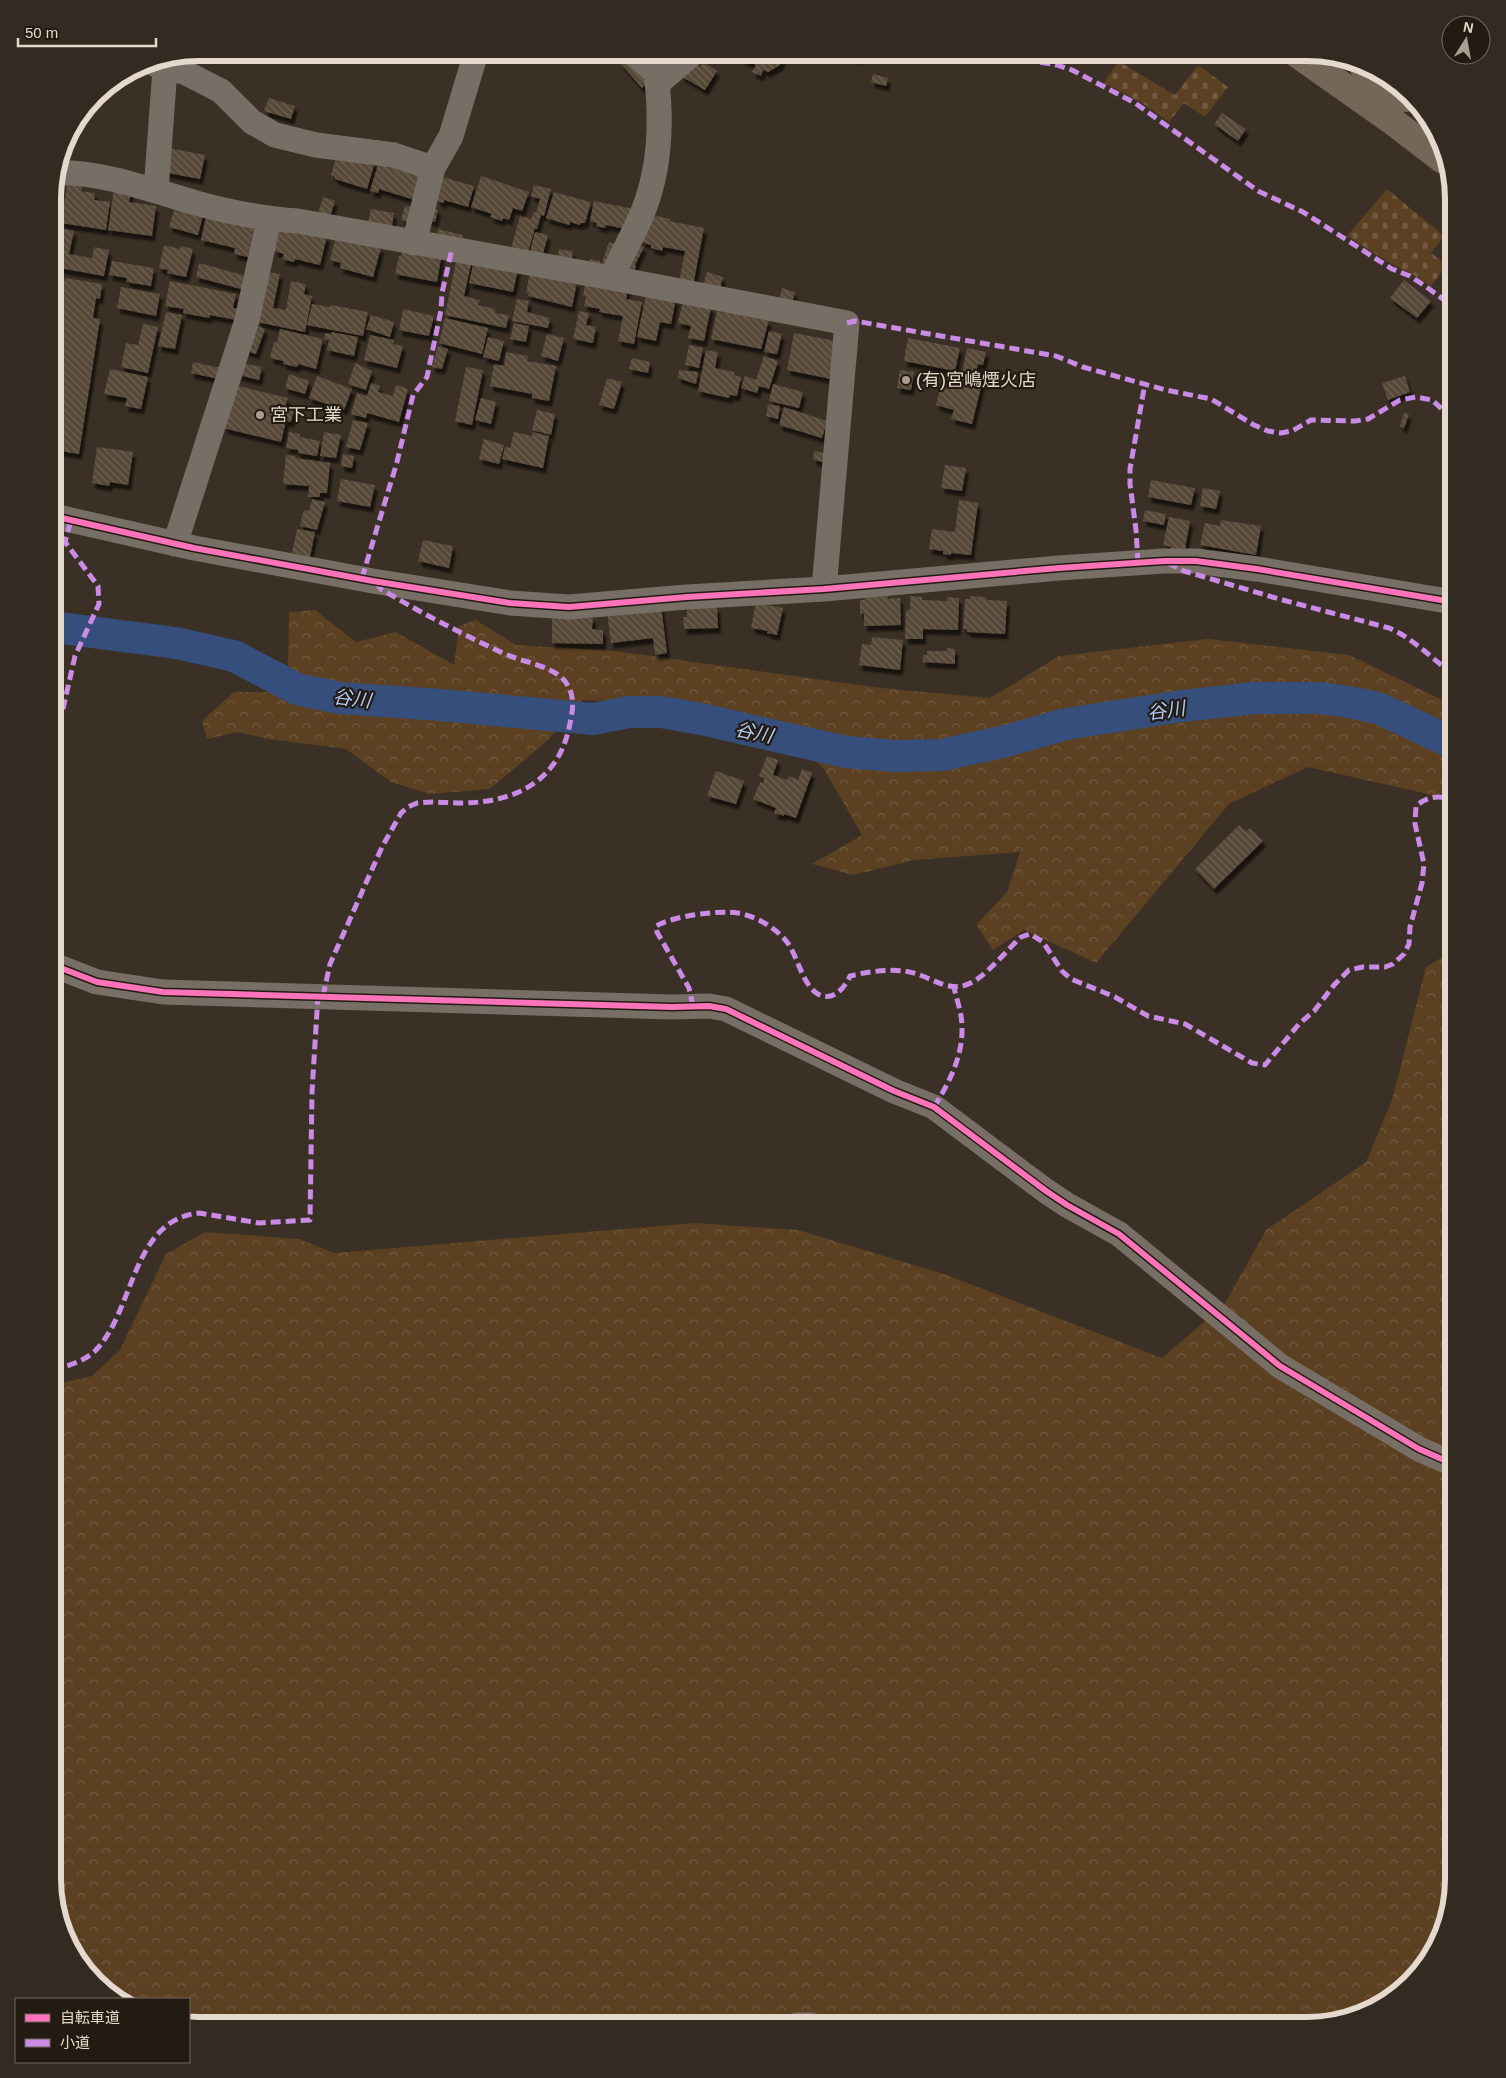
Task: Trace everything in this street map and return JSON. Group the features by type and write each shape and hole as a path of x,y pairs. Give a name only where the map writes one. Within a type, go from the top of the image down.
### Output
{"highway":[{"path":"1309,62 1391,120 1437,155"}],"street":[{"path":"414,242 433,168 451,136 473,62"},
{"path":"612,278 644,208 652,183 659,147 656,73 644,62"},
{"path":"657,84 683,62"},
{"path":"156,191 174,64 221,91 252,122 275,136 316,145 394,155 433,168"},
{"path":"64,173 87,175 156,191 198,204 269,219 298,222 414,242 847,323 824,589"},
{"path":"175,544 247,320 269,219"},
{"path":"62,518 175,544 373,581 490,600 569,607 687,597 824,589 1059,568 1164,561 1196,561 1345,583 1445,600"},
{"path":"62,968 97,982 163,992 672,1007 709,1006 726,1009 894,1091 934,1107 1053,1196 1119,1234 1280,1366 1419,1449 1445,1460"}],"green space":[{"path":"1117,62 1120,62 1175,95 1198,65 1228,87 1205,117 1184,103 1169,122 1142,103 1104,83"},
{"path":"1387,189 1444,236 1431,253 1445,264 1445,268 1431,286 1347,236"},
{"path":"315,610 356,642 396,632 454,665 459,626 476,620 516,645 616,651 881,688 990,698 1059,656 1208,639 1349,655 1445,701 1445,801 1428,794 1308,767 1229,804 1096,963 1024,930 993,950 976,925 1007,892 1020,852 915,860 853,875 812,864 862,835 824,769 775,723 693,704 582,700 549,739 490,789 430,794 391,782 346,749 269,739 237,732 207,739 202,721 234,692 273,692 288,670 289,612"},
{"path":"1445,956 1445,1878 1440,1914 1426,1948 1416,1963 1391,1988 1376,1998 1342,2012 1306,2017 191,2016 190,1998 131,1998 108,1982 90,1963 80,1948 66,1914 61,1878 61,1383 92,1376 120,1350 166,1254 205,1232 299,1239 334,1253 695,1223 798,1230 947,1275 1162,1358 1224,1305 1266,1230 1366,1162 1392,1100 1426,967"}],"building":[{"path":"633,62 650,81 642,88 620,63"},
{"path":"689,62 700,67 703,62 717,71 705,90 681,76"},
{"path":"749,62 781,62 780,65 768,72 763,70 761,76 752,72 756,65"},
{"path":"873,74 888,78 886,86 871,82"},
{"path":"269,98 295,106 291,119 264,111"},
{"path":"1222,113 1246,129 1238,141 1214,124"},
{"path":"168,148 205,155 200,179 163,172"},
{"path":"338,151 375,162 367,189 335,179 331,175"},
{"path":"380,158 426,172 418,201 379,189 378,193 370,191"},
{"path":"438,176 474,186 468,207 444,200 444,203 437,201"},
{"path":"481,176 529,192 522,211 513,208 509,220 503,218 502,221 490,217 492,214 471,207"},
{"path":"63,184 65,184 64,192 62,192"},
{"path":"67,184 82,186 81,191 95,193 94,200 110,202 106,230 62,223"},
{"path":"534,185 551,189 544,216 541,215 537,229 535,228 527,256 510,252 520,216 531,219 534,212 536,213 540,199 531,196"},
{"path":"114,189 131,192 129,202 156,206 152,236 108,230"},
{"path":"554,192 591,202 585,223 580,225 570,222 569,225 546,218"},
{"path":"323,197 335,201 329,220 317,216"},
{"path":"594,201 634,209 630,230 606,225 605,228 596,226 597,223 590,221"},
{"path":"176,204 204,211 198,235 169,227"},
{"path":"429,204 436,206 435,209 438,210 435,222 425,219"},
{"path":"405,206 416,208 412,223 401,220"},
{"path":"371,209 394,213 391,232 367,227"},
{"path":"207,212 255,222 248,257 234,254 235,248 201,240"},
{"path":"647,214 670,219 669,221 704,228 693,286 679,283 685,251 663,247 662,251 651,248 651,245 641,242"},
{"path":"62,229 74,231 69,254 92,258 94,247 109,250 104,276 62,269"},
{"path":"280,229 327,236 320,265 295,259 294,262 282,259 284,254 274,251"},
{"path":"438,229 463,235 461,244 436,238"},
{"path":"535,232 548,235 543,254 530,251"},
{"path":"336,236 381,248 373,277 340,268 341,263 330,260"},
{"path":"609,242 620,246 613,266 602,263"},
{"path":"633,242 644,247 636,263 634,275 624,260"},
{"path":"164,245 180,249 181,246 193,249 186,277 167,273 168,270 159,268"},
{"path":"403,247 442,253 437,282 395,274"},
{"path":"559,249 573,251 571,265 557,262"},
{"path":"457,257 472,260 464,296 480,300 478,305 495,309 495,313 509,315 506,328 445,315"},
{"path":"590,259 600,261 599,270 588,268"},
{"path":"474,260 518,269 513,292 469,283"},
{"path":"112,261 154,268 151,286 126,282 127,278 109,275"},
{"path":"199,263 250,277 248,291 196,277"},
{"path":"267,272 280,274 273,308 286,310 291,281 306,284 304,294 312,296 305,332 257,322"},
{"path":"530,272 577,282 572,307 528,296 529,293 526,293"},
{"path":"707,272 723,277 720,289 703,285"},
{"path":"65,278 102,284 100,299 96,298 93,318 100,319 79,454 62,451 62,292"},
{"path":"1404,280 1431,301 1417,318 1390,298"},
{"path":"170,281 236,294 233,308 238,309 236,320 210,315 209,318 183,313 184,309 165,306"},
{"path":"585,284 628,288 626,299 642,302 634,344 618,341 623,316 599,312 600,309 584,306 586,296 583,296"},
{"path":"121,287 160,294 156,316 117,308"},
{"path":"782,288 795,292 791,307 778,303"},
{"path":"646,295 676,299 671,324 660,322 656,341 637,337"},
{"path":"517,299 529,301 527,312 550,318 548,328 512,321"},
{"path":"683,302 711,307 704,341 688,338 691,326 678,323"},
{"path":"312,304 330,307 331,305 368,312 363,336 307,325"},
{"path":"403,309 434,316 429,336 399,330"},
{"path":"579,311 589,313 586,325 596,327 593,343 573,339"},
{"path":"717,311 769,320 761,349 711,339"},
{"path":"166,312 182,315 175,349 158,346"},
{"path":"371,315 394,322 390,337 366,329"},
{"path":"445,318 488,328 482,354 439,343"},
{"path":"514,323 529,326 526,342 510,339"},
{"path":"143,324 158,327 148,373 121,367 126,343 138,345"},
{"path":"252,324 265,329 256,354 243,350"},
{"path":"280,329 323,339 316,369 298,364 297,367 283,364 283,361 270,358 274,342 277,343"},
{"path":"769,331 782,334 777,354 764,352"},
{"path":"331,332 358,337 354,356 327,350 329,340 324,339 325,333 331,334"},
{"path":"794,333 841,342 836,380 787,370"},
{"path":"547,334 564,338 558,361 541,356"},
{"path":"370,335 394,340 393,344 403,346 397,368 364,360"},
{"path":"488,337 504,341 499,361 483,357"},
{"path":"908,338 960,348 955,371 904,361"},
{"path":"689,345 703,348 699,368 685,365"},
{"path":"438,346 448,349 442,369 432,367"},
{"path":"967,348 986,352 983,365 978,364 975,377 962,374"},
{"path":"706,350 718,352 715,368 734,372 734,375 741,377 737,396 730,395 729,398 698,391"},
{"path":"506,352 528,356 527,361 556,366 549,401 532,398 532,394 490,386 494,364 504,366"},
{"path":"764,356 778,361 769,389 759,386 757,393 741,388 745,376 756,380"},
{"path":"632,358 650,362 648,373 629,369"},
{"path":"193,362 221,368 219,379 191,373"},
{"path":"241,363 262,367 259,380 238,375"},
{"path":"355,363 372,371 366,390 348,384"},
{"path":"466,367 483,370 472,425 455,421"},
{"path":"110,369 148,377 141,409 125,406 127,398 104,394"},
{"path":"679,370 698,372 696,384 678,378"},
{"name":"(有)宮嶋煙火店","path":"900,370 914,372 911,390 897,388"},
{"path":"944,373 982,383 972,424 951,419 954,410 936,405"},
{"path":"289,374 309,381 305,394 285,388"},
{"path":"317,376 352,389 344,410 309,398"},
{"path":"1405,376 1410,392 1388,400 1382,383"},
{"path":"607,378 622,382 614,409 599,405"},
{"path":"371,383 380,386 378,392 393,396 396,385 408,389 399,422 367,413 366,418 351,414 357,393 367,396"},
{"path":"773,384 803,392 799,408 769,401"},
{"name":"宮下工業","path":"234,385 288,398 285,407 294,409 291,422 286,421 281,442 223,428"},
{"path":"481,398 496,402 491,424 475,420"},
{"path":"768,404 780,406 778,419 766,416"},
{"path":"784,407 827,421 822,438 779,425"},
{"path":"537,410 555,414 551,435 532,430"},
{"path":"1404,413 1409,414 1404,428 1400,426"},
{"path":"353,420 368,423 360,450 346,447"},
{"path":"289,432 300,434 300,437 320,441 317,456 298,453 298,450 286,448"},
{"path":"324,432 341,435 336,458 320,456"},
{"path":"514,432 532,436 533,432 549,436 543,468 502,459 505,447 510,448"},
{"path":"484,439 504,445 499,464 479,459"},
{"path":"97,447 133,452 128,485 110,482 109,486 92,483"},
{"path":"814,451 825,453 823,462 813,460"},
{"path":"343,454 354,456 352,468 341,466"},
{"path":"286,455 330,463 327,493 320,493 320,497 308,497 309,486 283,484"},
{"path":"945,465 966,468 962,491 941,488"},
{"path":"341,479 375,485 370,507 337,501"},
{"path":"1151,480 1195,488 1191,505 1148,497"},
{"path":"1203,488 1220,491 1216,509 1200,506"},
{"path":"312,499 325,502 317,530 300,526 304,510 309,511"},
{"path":"959,500 978,503 971,555 943,554 943,551 929,549 932,529 955,532"},
{"path":"1145,510 1166,514 1164,525 1143,521"},
{"path":"1169,517 1190,521 1184,555 1170,551 1171,547 1163,545"},
{"path":"1221,520 1261,526 1256,555 1200,545 1205,523 1220,526"},
{"path":"297,529 315,532 310,557 292,553"},
{"path":"423,540 453,546 449,568 418,561"},
{"path":"888,596 888,599 900,598 901,625 864,626 864,613 860,614 860,600 865,600 864,597"},
{"path":"910,596 922,597 922,600 947,601 947,597 959,598 958,630 923,629 923,639 905,639 906,610 910,610"},
{"path":"970,596 986,597 986,600 1007,601 1005,634 967,632 967,629 963,629 965,599 970,599"},
{"path":"756,603 783,608 777,635 767,633 768,631 751,628"},
{"path":"661,606 667,653 655,655 653,638 611,643 607,613"},
{"path":"717,607 718,628 684,629 683,617 687,617 687,608"},
{"path":"552,617 593,617 592,629 603,630 603,644 552,643"},
{"path":"872,637 903,640 900,670 859,665 862,644 871,645"},
{"path":"947,648 955,649 955,664 923,662 923,655 927,655 927,651 947,651"},
{"path":"767,756 778,760 773,775 787,780 789,776 798,780 802,769 812,773 796,818 774,813 776,808 753,799 760,782 763,783 764,778 759,776"},
{"path":"716,771 744,781 736,804 707,796"},
{"path":"1239,825 1246,832 1250,828 1263,841 1214,889 1195,869"}],"waterway":[{"name":"谷川","path":"62,628 176,643 234,656 297,689 339,698 593,719 629,712 661,712 701,719 846,752 896,756 942,755 1006,741 1066,724 1182,706 1255,698 1320,698 1378,708 1445,739"}],"marked path":[{"path":"1039,62 1072,70 1135,103 1258,191 1303,212 1392,269 1410,276 1445,302"},
{"path":"362,578 397,462 413,395 427,377 452,249"},
{"path":"847,323 855,321 1056,356 1083,367 1166,390 1211,399 1254,425 1268,431 1281,433 1292,431 1311,420 1355,421 1368,419 1400,400 1416,397 1432,400 1445,412"},
{"path":"1138,563 1130,469 1145,383"},
{"path":"62,715 75,656 99,604 98,586 65,542 71,520"},
{"path":"1168,563 1184,571 1279,599 1389,628 1414,643 1445,668"},
{"path":"323,996 330,964 382,847 401,813 417,803 483,802 518,792 533,784 546,773 557,759 565,743 572,710 572,698 569,687 555,673 512,657 457,631 381,589 375,582"},
{"path":"693,1006 689,988 657,932 656,926 673,919 708,913 730,912 752,917 765,923 787,942 810,987 815,992 826,997 836,994 850,976 870,972 897,970 914,973 948,986 966,985 976,980 988,970 1021,937 1030,934 1043,942 1062,971 1071,979 1115,997 1148,1016 1185,1024 1252,1063 1265,1065 1299,1024 1315,1010 1334,985 1349,970 1363,967 1385,967 1393,964 1404,954 1409,944 1410,927 1422,883 1424,864 1415,824 1416,806 1434,797 1445,798"},
{"path":"934,1107 950,1079 958,1059 962,1038 962,1022 954,988"},
{"path":"61,1367 80,1361 95,1351 108,1334 119,1314 136,1270 147,1249 160,1232 177,1219 199,1213 259,1223 310,1220 312,1092 318,995"}],"cycle path":[{"path":"62,518 194,548 373,581 510,603 569,607 687,597 824,589 1059,568 1164,561 1196,561 1257,569 1445,601"},
{"path":"62,968 97,982 163,992 672,1007 709,1006 726,1009 894,1091 934,1107 1046,1191 1119,1234 1280,1366 1419,1449 1445,1460"}],"place":[{"name":"(有)宮嶋煙火店","path":"906,380"},
{"name":"宮下工業","path":"260,415"}]}
